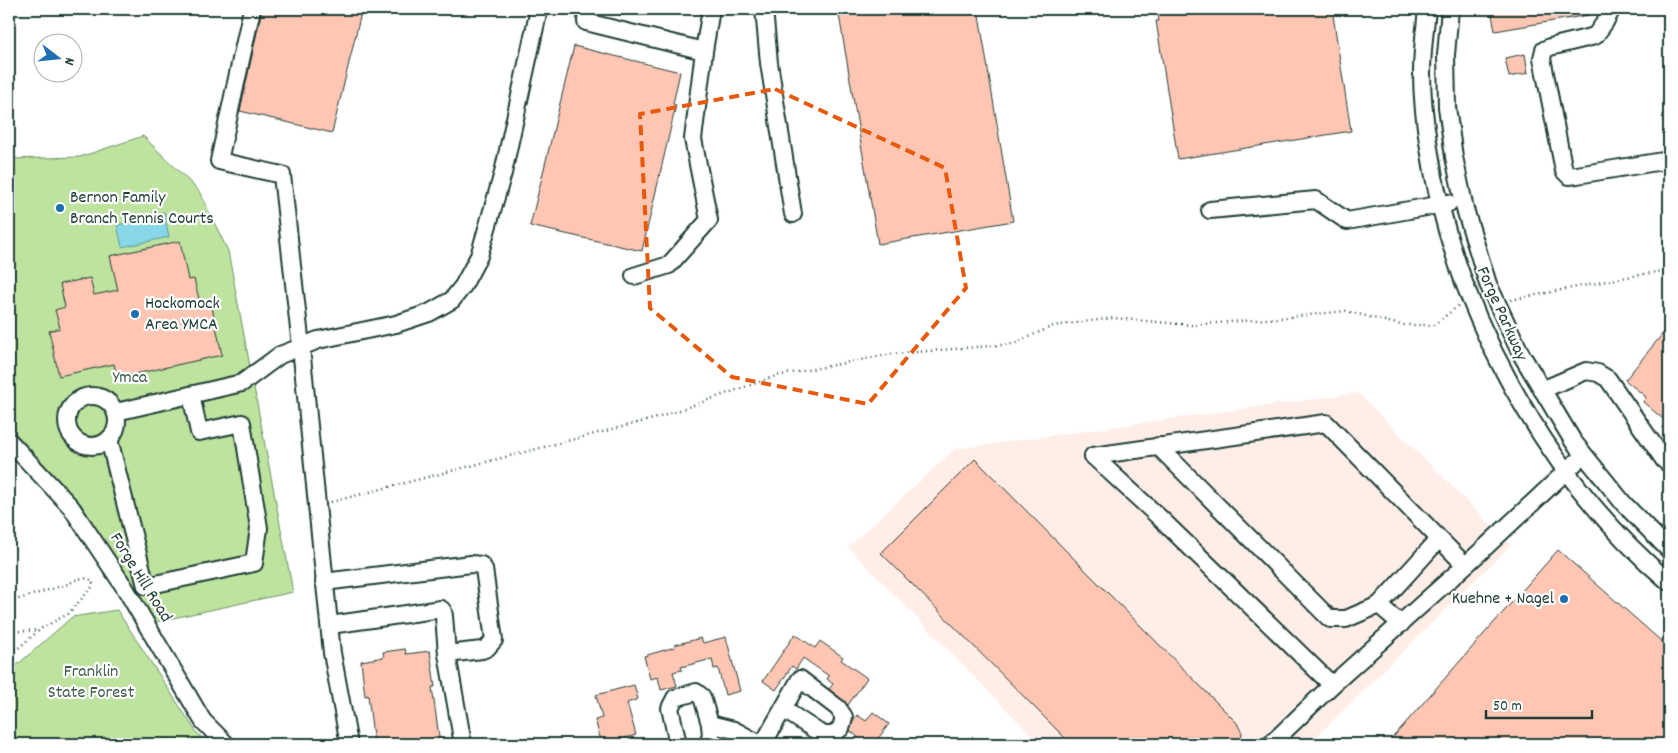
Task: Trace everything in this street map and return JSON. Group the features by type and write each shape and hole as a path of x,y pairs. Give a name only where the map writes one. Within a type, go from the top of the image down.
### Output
{"street":[{"path":"252,9 219,161 282,175 302,347 332,652 349,744"},
{"path":"116,412 242,383 280,355 318,340 396,324 429,313 452,300 463,286 479,256 503,173 539,9"},
{"path":"587,9 586,22 704,50"},
{"path":"634,276 669,265 709,220 692,139 711,9"},
{"path":"764,9 769,63 793,214"},
{"name":"Forge Parkway","path":"1427,9 1422,74 1426,128 1433,178 1446,231 1462,281 1466,304 1517,397 1544,441 1593,505 1628,543 1669,582"},
{"name":"Forge Parkway","path":"1450,9 1446,55 1448,107 1454,157 1463,201 1488,284 1502,301 1520,354 1573,441 1624,504 1669,550"},
{"path":"1612,9 1606,22 1595,36 1544,50 1542,58 1564,171 1569,176 1577,176 1669,160"},
{"path":"1210,210 1316,200 1348,220 1463,201"},
{"path":"1466,304 1502,301"},
{"path":"1542,390 1586,371 1598,373 1608,379 1664,460 1669,464"},
{"path":"138,556 134,569 128,575 123,586 146,586 254,562 258,528 242,424 199,432 191,394"},
{"path":"94,395 107,400 114,408 118,420 109,439 97,446 82,445 71,436 66,422 69,408 80,398 94,395"},
{"path":"1332,686 1160,517 1093,456 1326,423 1465,565"},
{"path":"109,439 146,586"},
{"name":"Forge Hill Road","path":"9,441 71,507 123,586 203,721 226,744"},
{"path":"1158,446 1330,619 1346,619 1379,605 1439,539"},
{"path":"1270,744 1584,454"},
{"path":"324,582 471,564 481,565 484,569 493,642 482,650 447,654"},
{"path":"1379,605 1400,624"},
{"path":"330,625 443,611 447,654 463,744"},
{"path":"678,744 670,708 675,698 696,692 702,697 710,724 711,737 707,744"},
{"path":"710,724 734,730 761,744 783,709"}],"path":[{"path":"1502,301 1669,270"},
{"path":"317,506 660,418 776,376 892,354 1013,344 1053,326 1114,318 1191,325 1346,311 1401,325 1434,325 1466,304"},
{"path":"9,602 68,584 76,579 89,578 93,581 93,586 73,609 62,618 40,630 9,656"},
{"path":"9,632 40,630"}],"highlighted area":[{"path":"775,89 945,168 966,288 868,404 732,377 650,308 640,114"}],"shaded area":[{"path":"1358,393 1511,545 1309,744 1040,744 848,547 955,449"}],"green space":[{"name":"Ymca","path":"143,136 199,191 228,251 293,592 155,622 81,504 9,426 9,159 80,157"},
{"name":"Franklin State Forest","path":"117,610 197,733 209,744 9,744 9,672 72,617"}],"water":[{"path":"164,212 169,237 122,247 117,225 156,217 156,213"}],"building":[{"path":"262,9 362,9 332,133 240,111"},
{"path":"838,9 978,9 1013,221 878,244"},
{"path":"1157,9 1332,9 1351,131 1178,159 1156,21 1159,21"},
{"path":"1491,9 1589,9 1589,15 1495,31"},
{"path":"574,46 680,72 673,104 676,105 642,251 530,226"},
{"path":"1525,54 1528,73 1509,77 1505,58"},
{"name":"Hockomock Area YMCA","path":"180,241 188,280 194,279 200,303 208,301 209,307 212,307 222,355 117,378 114,364 59,376 49,331 60,328 55,310 65,307 60,284 90,278 94,295 118,290 110,256"},
{"path":"1669,326 1669,424 1643,402 1646,397 1625,380"},
{"path":"975,459 1237,723 1242,733 1241,744 1071,744 881,553"},
{"name":"Kuehne + Nagel","path":"1558,550 1669,648 1669,738 1664,744 1387,744"},
{"path":"795,634 815,648 820,641 843,657 841,660 867,678 848,705 829,689 833,684 827,679 829,676 803,658 796,669 792,666 776,690 763,681"},
{"path":"726,637 740,691 725,695 718,668 714,669 712,659 681,667 682,670 673,672 677,686 661,690 658,677 650,679 644,656 701,638 703,643"},
{"path":"405,649 406,654 430,651 435,687 432,687 440,744 374,744 368,695 365,696 361,661 384,657 383,652"},
{"path":"634,685 638,699 627,703 636,735 622,739 624,744 602,744 595,720 602,718 596,695"},
{"path":"873,712 889,724 874,744 853,744 858,737 850,731 854,719 857,715 866,721"}],"place":[{"name":"Bernon Family Branch Tennis Courts","path":"60,208"},
{"name":"Hockomock Area YMCA","path":"135,314"},
{"name":"Kuehne + Nagel","path":"1564,599"}]}
